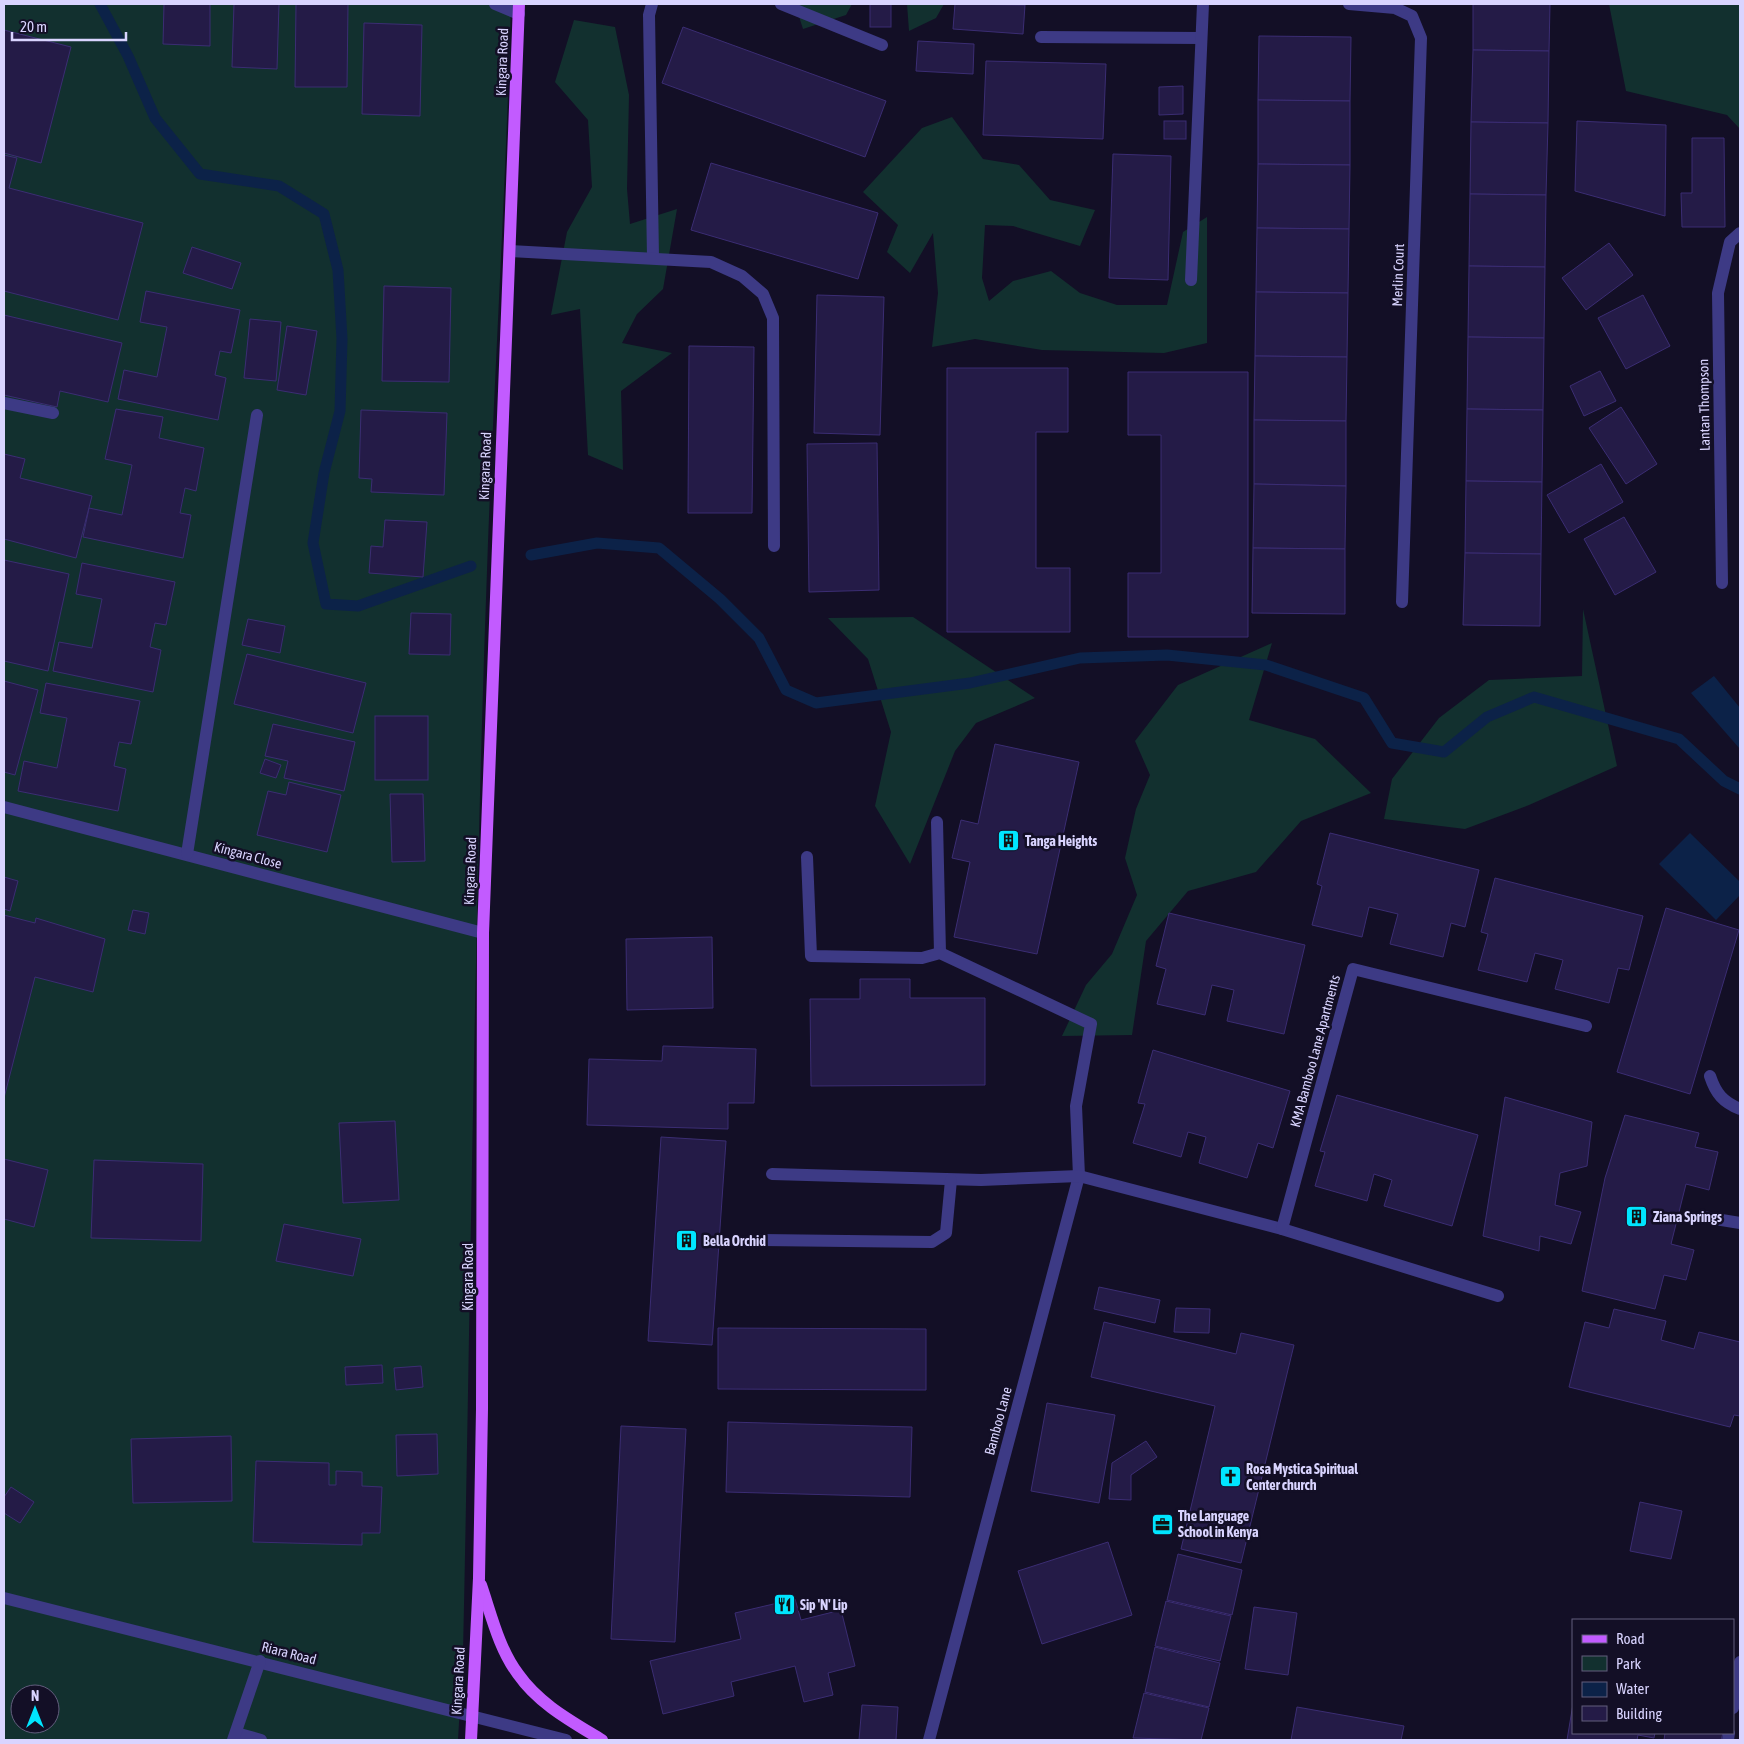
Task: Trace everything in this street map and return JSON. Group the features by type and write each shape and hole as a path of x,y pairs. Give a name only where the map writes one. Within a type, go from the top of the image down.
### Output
{"main road":[{"name":"Kingara Road","path":"471,1740 479,1578 482,1409 483,933 519,9"},
{"path":"479,1578 500,1638 517,1673 533,1692 557,1712 602,1740"}],"street":[{"path":"494,4 519,9"},
{"path":"652,4 649,15 653,257"},
{"path":"780,4 882,45"},
{"path":"1191,280 1203,4"},
{"name":"Merlin Court","path":"1349,4 1395,8 1412,16 1421,38 1402,602"},
{"path":"1041,37 1201,38"},
{"name":"Lantan Thompson","path":"1722,583 1718,293 1730,242 1740,233"},
{"path":"510,251 653,257 711,262 742,276 763,294 773,318 774,546"},
{"path":"4,403 53,413"},
{"path":"187,854 257,415"},
{"name":"Kingara Close","path":"4,807 483,933"},
{"path":"808,857 811,956 922,958 940,953 937,822"},
{"name":"Bamboo Lane","path":"929,1740 1079,1176 1076,1106 1091,1024 940,953"},
{"name":"KMA Bamboo Lane Apartments","path":"1282,1229 1353,969 1586,1026"},
{"path":"1710,1076 1716,1094 1728,1104 1740,1110"},
{"path":"772,1174 951,1180 1079,1176 1282,1229 1498,1296"},
{"path":"760,1240 932,1242 946,1232 951,1180"},
{"path":"1702,1217 1740,1223"},
{"name":"Riara Road","path":"4,1598 471,1714 566,1740"},
{"path":"260,1661 234,1737 262,1740"},
{"path":"1734,1701 1740,1662"}],"green space":[{"path":"4,4 511,4 483,681 463,1653 458,1740 4,1740"},
{"path":"795,4 852,4 846,15 803,29"},
{"path":"907,4 944,4 936,18 909,31"},
{"path":"1609,4 1740,4 1740,129 1727,115 1626,91"},
{"path":"574,20 615,27 629,95 627,189 630,224 677,209 663,289 637,314 622,343 672,353 621,391 623,470 588,455 580,309 551,315 567,232 592,187 588,120 555,82"},
{"path":"952,117 983,159 1019,165 1050,200 1095,210 1080,246 1013,226 985,225 982,278 989,301 1013,281 1051,271 1080,293 1117,305 1167,305 1183,232 1207,217 1207,343 1164,353 1042,350 975,339 932,347 938,293 933,233 910,273 887,252 898,225 863,192 922,128"},
{"path":"1583,609 1617,766 1529,805 1465,829 1384,819 1392,779 1439,718 1489,680 1582,676"},
{"path":"913,617 1035,698 976,723 955,751 910,864 875,806 891,732 868,659 828,618"},
{"path":"1272,643 1249,720 1315,739 1371,793 1301,821 1256,872 1188,891 1146,941 1132,1035 1062,1036 1086,985 1112,954 1137,895 1125,858 1136,809 1150,775 1135,741 1178,685"}],"water":[{"path":"1714,676 1740,708 1740,749 1691,693"},
{"path":"1690,833 1740,882 1740,895 1716,920 1659,864"}],"building":[{"path":"164,4 210,4 210,46 163,44"},
{"path":"234,4 279,4 277,69 232,67"},
{"path":"296,4 348,4 347,87 295,87"},
{"path":"870,4 891,4 891,27 870,27"},
{"path":"955,4 1025,5 1023,34 953,29"},
{"path":"1473,4 1550,4 1549,51 1473,50"},
{"path":"364,23 422,25 420,116 362,114"},
{"path":"683,27 886,101 865,157 662,83"},
{"path":"4,30 71,47 41,163 4,153"},
{"path":"1259,36 1351,37 1350,101 1258,100"},
{"path":"918,41 974,44 973,74 916,71"},
{"path":"1473,50 1549,51 1548,123 1471,122"},
{"path":"986,61 1106,64 1103,139 983,135"},
{"path":"1183,86 1183,114 1159,115 1159,87"},
{"path":"1258,100 1350,101 1350,165 1258,164"},
{"path":"1164,121 1186,121 1186,139 1164,139"},
{"path":"1577,121 1666,125 1665,216 1575,191"},
{"path":"1471,122 1548,123 1546,195 1470,194"},
{"path":"1692,138 1724,138 1725,227 1682,227 1681,193 1692,193"},
{"path":"1113,154 1171,156 1168,280 1109,278"},
{"path":"4,155 17,158 9,188 143,223 118,320 4,291"},
{"path":"711,163 878,213 858,279 691,230"},
{"path":"1258,164 1350,165 1349,229 1257,228"},
{"path":"1470,194 1546,195 1545,267 1469,266"},
{"path":"1257,228 1349,229 1348,293 1256,292"},
{"path":"1609,243 1633,275 1586,310 1562,278"},
{"path":"192,247 241,263 232,289 183,273"},
{"path":"1469,266 1545,267 1544,338 1468,337"},
{"path":"384,286 451,288 449,382 382,381"},
{"path":"146,291 240,310 231,353 220,351 215,375 226,378 218,420 118,399 124,370 157,377 167,327 140,322"},
{"path":"1256,292 1348,293 1347,357 1255,356"},
{"path":"817,295 884,297 880,435 814,433"},
{"path":"1643,295 1670,346 1626,369 1598,318"},
{"path":"4,315 122,343 108,402 60,391 57,407 4,395"},
{"path":"250,319 281,322 276,381 244,378"},
{"path":"287,326 317,331 306,395 277,390"},
{"path":"1468,337 1544,338 1543,410 1467,409"},
{"path":"689,346 754,347 752,513 688,513"},
{"path":"1255,356 1347,357 1346,421 1254,420"},
{"path":"947,368 1068,368 1068,432 1036,432 1036,568 1070,568 1070,632 947,632"},
{"path":"1600,371 1616,401 1584,416 1570,386"},
{"path":"1128,372 1248,372 1248,637 1128,637 1128,573 1161,573 1161,435 1128,435"},
{"path":"1621,407 1657,464 1626,484 1589,428"},
{"path":"116,409 163,417 159,438 204,448 196,491 185,488 180,513 191,515 183,558 83,537 89,508 122,515 132,465 105,459"},
{"path":"1467,409 1543,410 1542,482 1466,481"},
{"path":"361,410 447,413 444,495 371,492 372,479 359,478"},
{"path":"1254,420 1346,421 1346,486 1254,484"},
{"path":"877,443 879,590 809,592 807,444"},
{"path":"4,454 25,459 20,478 92,496 76,558 4,539"},
{"path":"1601,464 1623,502 1569,533 1547,495"},
{"path":"1466,481 1542,482 1541,554 1465,553"},
{"path":"1254,484 1346,486 1345,549 1253,548"},
{"path":"1624,517 1656,572 1615,595 1584,539"},
{"path":"385,520 427,522 423,577 369,573 371,546 383,547"},
{"path":"1253,548 1345,549 1345,614 1252,613"},
{"path":"1465,553 1541,554 1540,626 1463,625"},
{"path":"4,560 69,574 48,671 4,661"},
{"path":"82,563 175,582 166,625 155,623 150,647 161,650 153,692 53,671 59,642 92,648 102,599 76,594"},
{"path":"411,613 451,614 450,655 409,654"},
{"path":"248,619 285,626 280,653 242,645"},
{"path":"247,654 366,683 353,733 234,704"},
{"path":"4,681 38,690 15,775 4,772"},
{"path":"46,683 140,701 131,744 119,742 114,766 126,769 118,811 18,791 24,761 57,768 67,718 40,713"},
{"path":"375,716 428,716 428,780 375,780"},
{"path":"273,724 355,742 344,791 284,778 288,761 265,756"},
{"name":"Tanga Heights","path":"995,744 1079,762 1037,954 954,937 970,862 952,858 961,820 978,824"},
{"path":"265,759 281,765 276,778 260,773"},
{"path":"289,782 341,795 327,852 257,835 268,791 286,795"},
{"path":"390,794 423,794 425,861 392,862"},
{"path":"1330,833 1479,870 1465,927 1451,923 1443,957 1390,944 1398,914 1369,907 1362,937 1312,925 1322,886 1317,884"},
{"path":"4,877 18,881 10,911 4,909"},
{"path":"1495,878 1643,916 1629,970 1618,968 1609,1003 1555,989 1563,960 1535,953 1527,982 1478,970 1488,934 1481,932"},
{"path":"1666,908 1739,930 1690,1094 1617,1072"},
{"path":"133,910 149,913 145,934 128,930"},
{"path":"1169,913 1305,945 1284,1034 1227,1021 1234,990 1212,985 1205,1015 1157,1004 1166,969 1156,966"},
{"path":"4,915 35,923 36,918 105,939 93,992 35,977 4,1098"},
{"path":"712,937 713,1008 627,1010 626,939"},
{"path":"860,979 910,979 910,998 985,998 985,1085 811,1086 810,999 860,999"},
{"path":"663,1046 756,1049 754,1103 728,1103 728,1129 587,1125 589,1059 662,1061"},
{"path":"1153,1050 1290,1091 1273,1148 1258,1143 1247,1178 1199,1163 1206,1137 1188,1132 1181,1157 1133,1143 1145,1104 1138,1103"},
{"path":"1337,1095 1478,1135 1452,1226 1384,1206 1392,1180 1374,1174 1367,1201 1315,1186 1325,1152 1320,1151"},
{"path":"1505,1097 1592,1122 1587,1166 1560,1173 1555,1205 1581,1212 1571,1244 1540,1236 1539,1251 1483,1236"},
{"name":"Ziana Springs","path":"1625,1115 1699,1133 1695,1147 1718,1152 1709,1190 1686,1184 1671,1244 1694,1250 1686,1280 1664,1275 1655,1309 1582,1291 1605,1178"},
{"path":"395,1121 399,1200 343,1203 339,1123"},
{"name":"Bella Orchid","path":"661,1137 726,1141 712,1345 648,1341"},
{"path":"4,1159 48,1170 34,1227 4,1219"},
{"path":"94,1160 203,1164 201,1241 91,1238"},
{"path":"284,1224 361,1239 353,1276 276,1261"},
{"path":"1099,1287 1160,1300 1155,1323 1094,1309"},
{"path":"1176,1308 1210,1309 1209,1333 1174,1332"},
{"path":"1614,1309 1666,1321 1661,1340 1694,1349 1699,1332 1740,1342 1740,1416 1734,1415 1730,1427 1569,1387 1585,1322 1609,1328"},
{"name":"Rosa Mystica Spiritual Center church","path":"1104,1322 1236,1354 1241,1333 1294,1345 1241,1563 1181,1549 1215,1406 1091,1377"},
{"path":"718,1328 926,1329 926,1390 718,1389"},
{"path":"382,1365 383,1383 346,1385 345,1367"},
{"path":"421,1366 423,1387 396,1390 394,1368"},
{"path":"1047,1403 1115,1415 1099,1503 1031,1491"},
{"path":"728,1422 912,1427 910,1497 726,1492"},
{"path":"621,1426 686,1429 675,1642 611,1639"},
{"path":"437,1434 438,1474 397,1476 396,1435"},
{"path":"231,1436 232,1501 133,1503 131,1439"},
{"path":"1146,1441 1157,1457 1131,1475 1131,1500 1109,1499 1112,1463"},
{"path":"256,1461 329,1463 329,1485 336,1485 336,1471 362,1472 362,1486 382,1487 380,1533 362,1533 362,1545 253,1542"},
{"path":"11,1487 34,1502 20,1523 4,1513 4,1497"},
{"path":"1640,1502 1682,1511 1671,1559 1630,1551"},
{"path":"1108,1542 1132,1615 1042,1644 1018,1571"},
{"path":"1178,1554 1242,1570 1232,1615 1167,1600"},
{"path":"795,1599 801,1620 841,1610 855,1666 828,1673 833,1695 804,1702 795,1666 731,1682 734,1696 663,1714 650,1661 741,1639 735,1613"},
{"path":"1166,1601 1231,1616 1220,1661 1155,1646"},
{"path":"1254,1607 1297,1613 1288,1675 1245,1669"},
{"path":"1155,1647 1220,1663 1209,1707 1145,1692"},
{"path":"1144,1693 1209,1708 1201,1740 1133,1738"},
{"path":"862,1705 898,1707 896,1740 859,1740"},
{"path":"1297,1707 1404,1726 1401,1740 1291,1740"},
{"path":"1572,1710 1572,1734 1655,1734 1654,1738 1638,1735 1637,1740 1567,1740"},
{"path":"1665,1734 1723,1734 1721,1740 1664,1740"}],"waterway":[{"path":"100,4 128,56 155,118 200,174 279,186 324,214 338,270 342,339 340,411 324,473 313,543 326,604 358,606 471,566"},
{"path":"531,555 597,543 659,548 720,599 759,638 786,690 816,703 970,683 1080,658 1167,655 1266,665 1364,698 1392,743 1444,752 1487,717 1534,697 1679,739 1724,781 1740,789"}],"place":[{"name":"Tanga Heights","path":"1009,841"},
{"name":"Ziana Springs","path":"1637,1217"},
{"name":"Bella Orchid","path":"687,1241"},
{"name":"Rosa Mystica Spiritual Center church","path":"1230,1477"},
{"name":"The Language School in Kenya","path":"1162,1524"},
{"name":"Sip 'N' Lip","path":"784,1605"}]}
